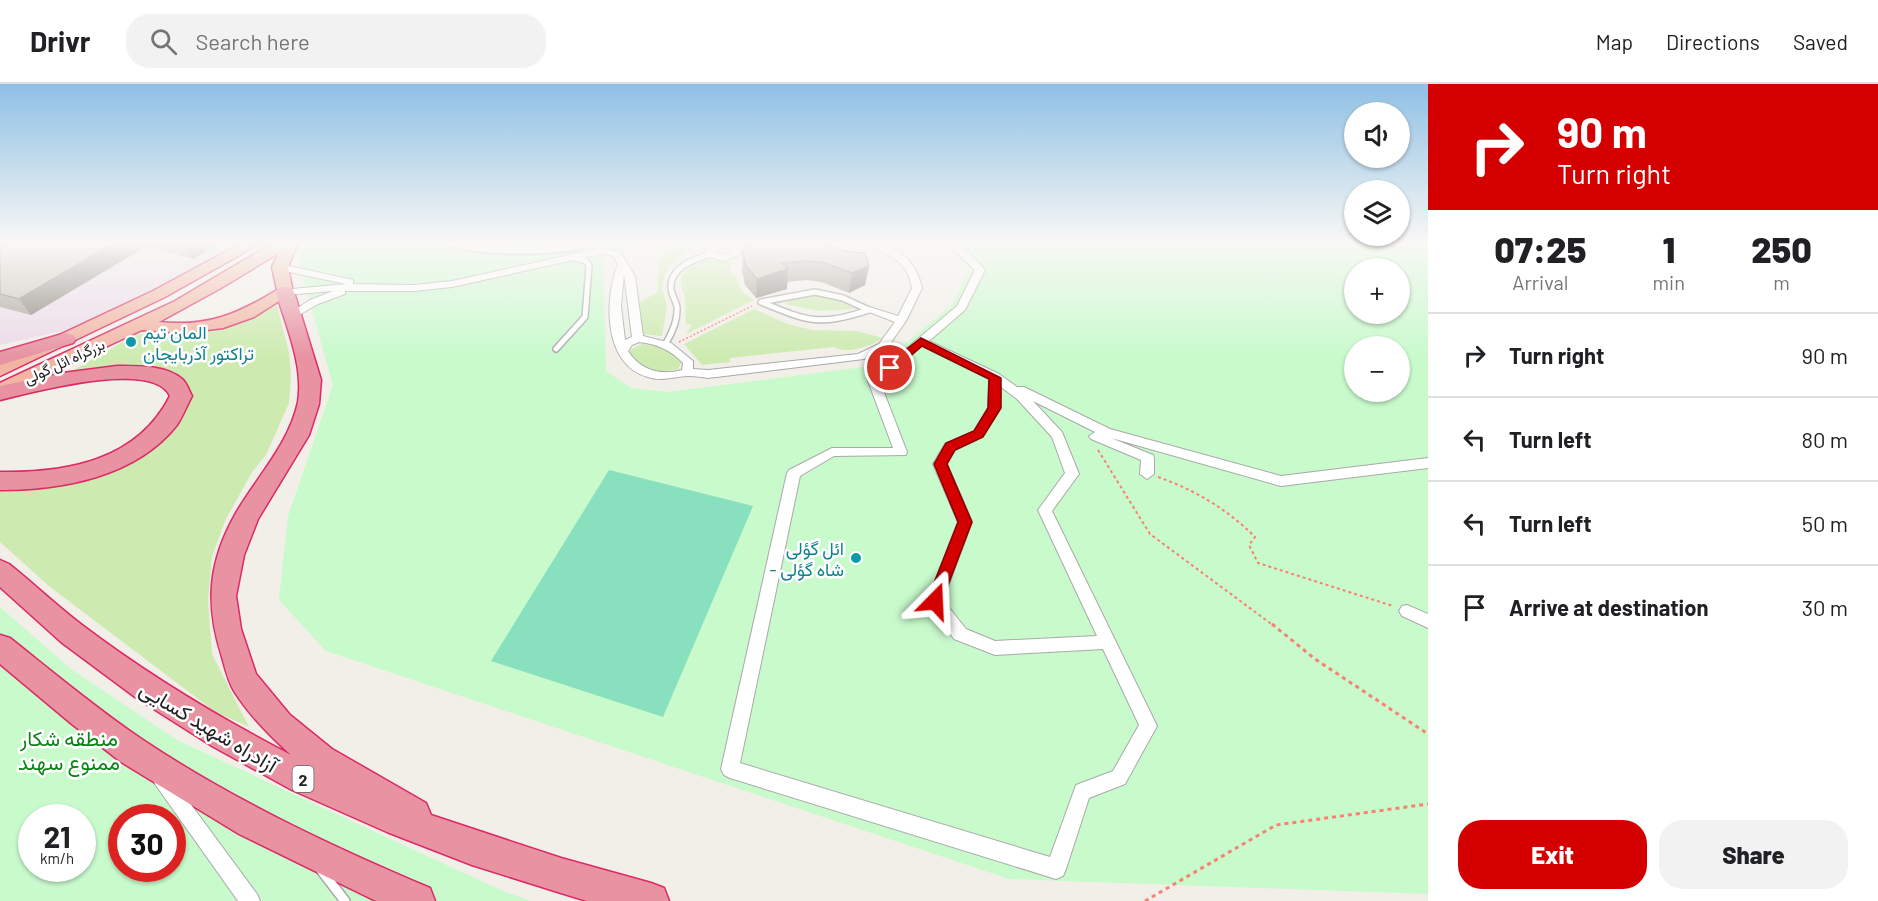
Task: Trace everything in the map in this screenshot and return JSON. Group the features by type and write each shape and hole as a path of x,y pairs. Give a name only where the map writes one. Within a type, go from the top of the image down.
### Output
{"highway":[{"path":"0,370 183,281"},
{"name":"بزرگراه ائل گولی","path":"0,392 142,325 223,281"},
{"path":"287,281 286,291 311,380 308,404 298,435 246,517 231,555 223,596 227,629 244,681 279,725 321,760 467,846"},
{"path":"142,325 180,330 223,325 256,310 286,291"},
{"path":"0,359 66,339"},
{"path":"0,392 45,382 131,372 155,375 175,384 181,396 176,412 160,430 138,448 111,463 74,476 45,481 0,481"},
{"name":"آزادراه شهید کسایی","path":"0,571 31,600 107,662 209,730 285,771 368,809 467,846 571,880 651,901"},
{"path":"0,647 97,726 197,791 309,853 417,901"}],"street":[{"path":"286,291 364,286 414,288 465,281"},
{"path":"616,281 617,336 622,351 628,362 640,372 658,377 675,376 687,372 708,374 861,357 883,346 901,321 917,288 916,281"},
{"path":"631,281 638,339"},
{"path":"974,281 961,308 874,381 902,452 832,452 794,473 730,769 1056,869 1082,791 1119,778 1148,726 1045,510 1072,474 1058,435 1021,396 995,378"},
{"path":"286,291 364,286"},
{"path":"286,291 314,302 364,286"},
{"path":"869,310 901,321"},
{"path":"622,351 628,343 638,339 668,345 680,351 690,363 687,372"},
{"path":"921,341 1106,432 1281,481 1428,463"},
{"path":"995,378 994,408 978,434 950,447 940,464 965,522 935,601 960,634 994,648 1107,642"},
{"path":"1037,398 1088,433 1148,458 1147,474"},
{"path":"1407,610 1428,621"},
{"path":"148,759 250,901"}],"lane":[{"path":"556,350 585,317 588,281"},
{"path":"668,345 677,306 671,289 672,281"},
{"path":"761,302 815,292 841,296 869,310"},
{"path":"761,302 794,316 817,320 836,320 869,310"},
{"path":"309,853 345,901"}],"path":[{"path":"668,345 761,302"},
{"path":"1088,433 1150,534 1259,614 1315,659 1428,734"},
{"path":"1147,474 1182,485 1225,510 1255,537 1249,545 1258,564 1407,610"},
{"path":"1146,901 1276,825 1428,804"}],"shaded area":[{"path":"0,281 169,281 75,328 0,345"}],"green space":[{"name":"ائل گؤلی - شاه گؤلی","path":"304,281 604,281 606,371 631,388 667,392 879,365 953,304 964,281 1344,281 1344,324 1410,324 1410,281 1428,281 1428,894 1009,879 326,651 279,600 288,516 333,385"},
{"path":"658,281 663,281 662,288 667,306 662,336 642,334 640,302 658,292"},
{"path":"681,281 738,281 742,291 754,300 686,334 692,325 686,324"},
{"path":"809,295 836,297 854,309 818,311 785,304 796,297"},
{"path":"276,302 289,352 291,377 289,403 266,455 252,472 225,521 212,557 208,600 212,654 249,727 214,711 50,587 0,542 0,487 70,484 123,462 163,437 185,411 189,390 173,373 155,369 63,376 137,334 176,335 214,331 255,317"},
{"path":"754,309 788,324 812,330 857,331 883,338 853,350 834,347 730,358 730,362 702,365 684,344"},
{"path":"642,344 670,351 681,364 678,369 657,371 641,365 630,356 630,350"},
{"path":"609,470 753,506 663,717 491,661"},
{"name":"منطقه شکار ممنوع سهند","path":"0,607 71,669 177,740 505,892 531,901 0,901"}],"building":[{"path":"0,281 49,281 19,299 0,294"}],"place":[{"name":"المان تیم تراکتور آذربایجان","path":"131,342"},
{"name":"ائل گؤلی - شاه گؤلی","path":"856,558"}],"route":[{"path":"890,368 921,341 995,378 994,408 978,434 950,447 940,464 965,522 935,601"}]}
